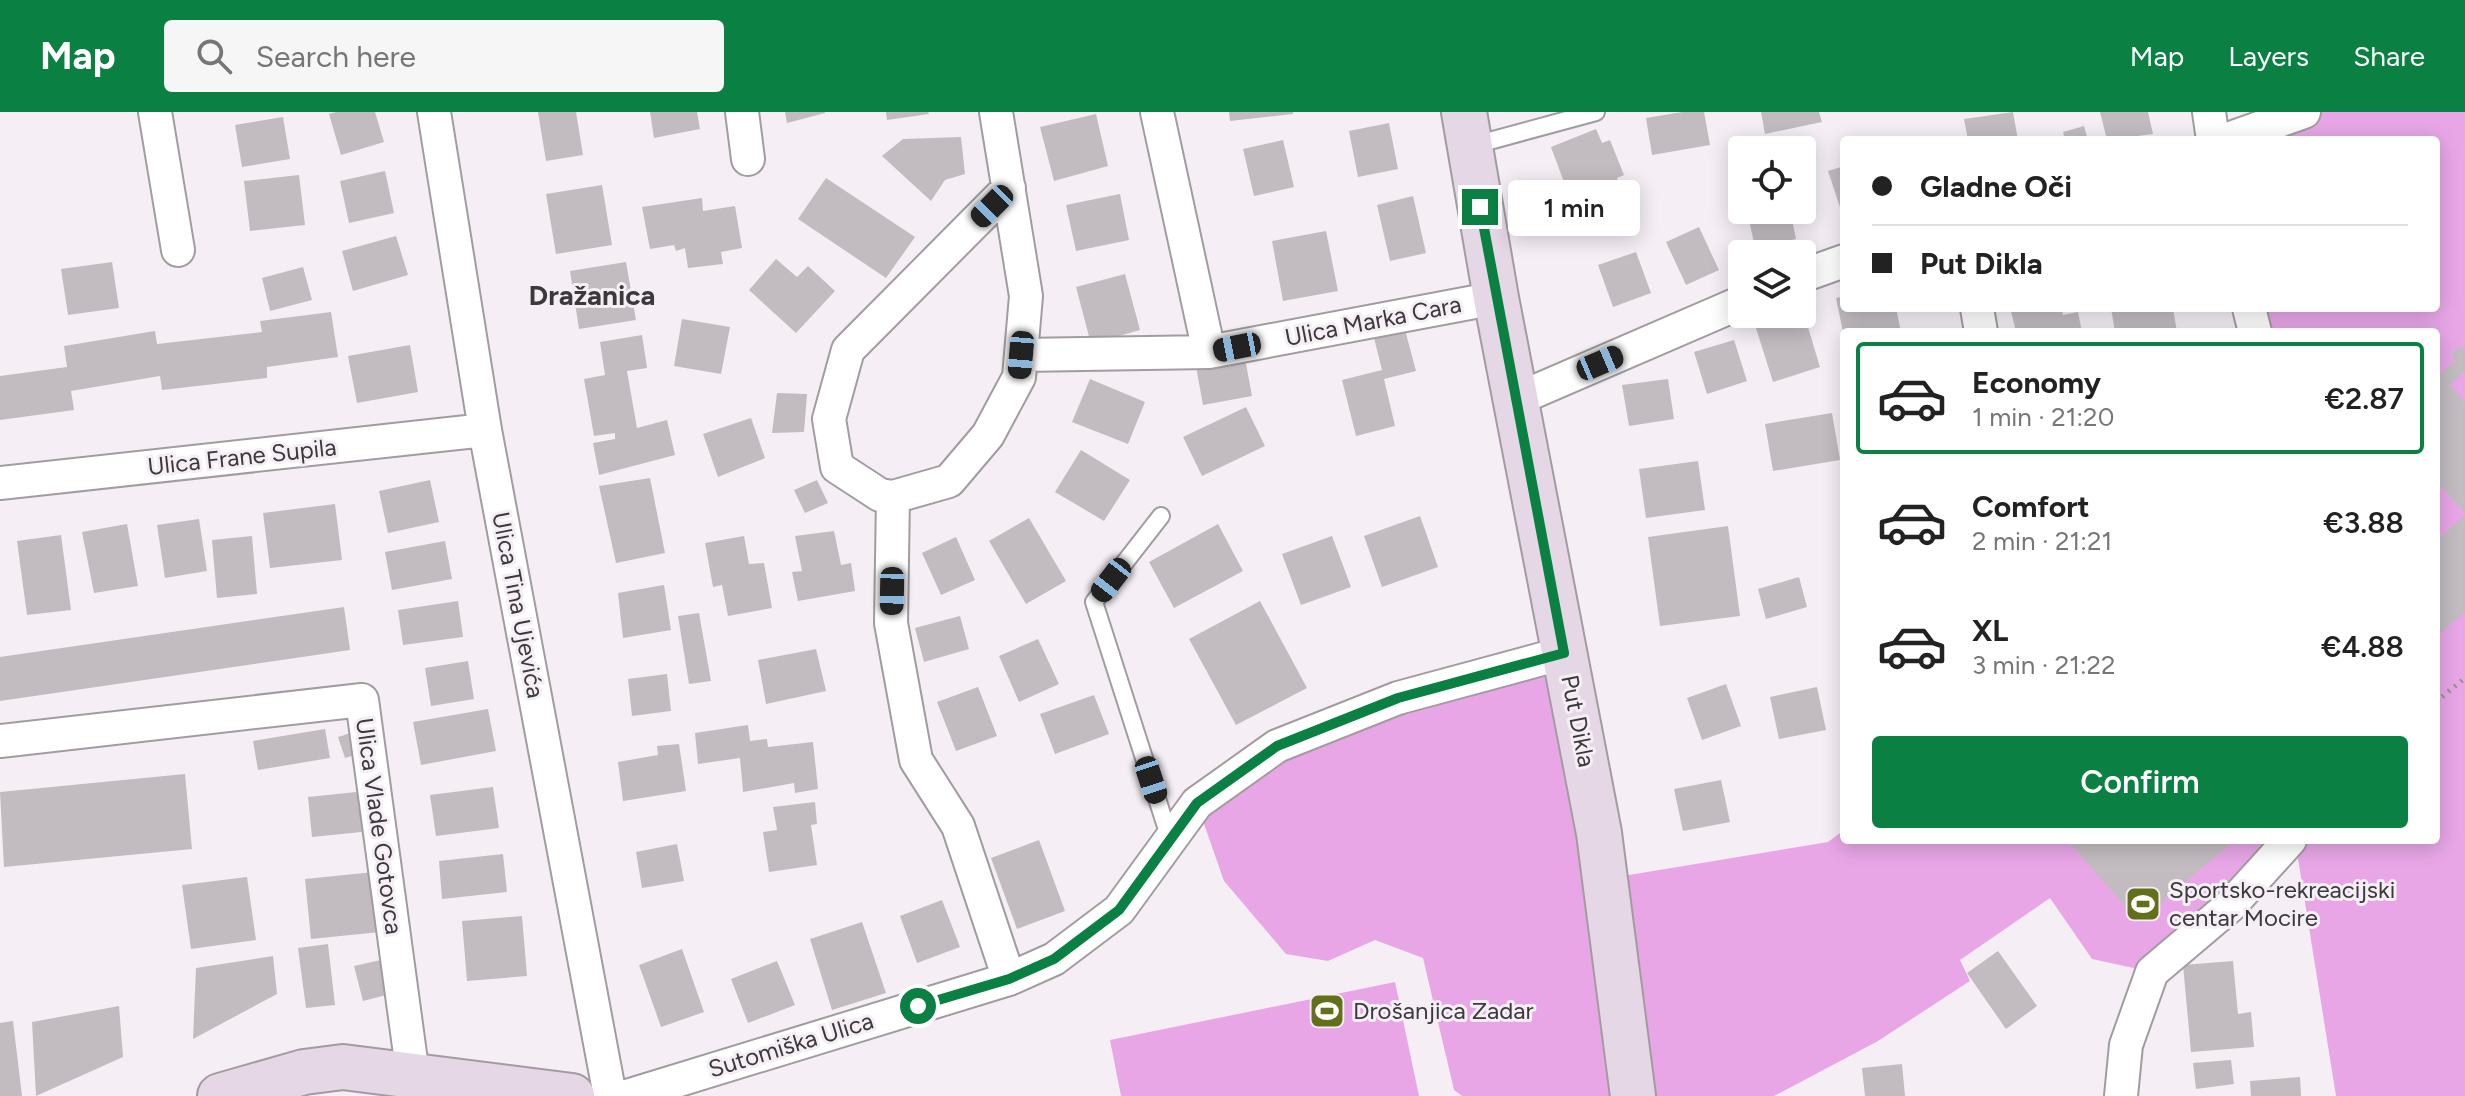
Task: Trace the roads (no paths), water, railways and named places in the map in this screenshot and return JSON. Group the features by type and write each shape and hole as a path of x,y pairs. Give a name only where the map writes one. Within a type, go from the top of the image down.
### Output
{"street":[{"path":"155,112 178,250"},
{"name":"Ulica Tina Ujevića","path":"434,112 485,430 610,1096"},
{"path":"742,112 748,159"},
{"path":"996,112 1009,188 1026,296 1019,377 988,435 949,481 893,497 880,495 837,467 829,419 848,350 1009,188"},
{"path":"1157,112 1209,352"},
{"path":"2209,112 2212,136"},
{"path":"2236,136 2304,112"},
{"name":"Put Dikla","path":"1467,129 1515,400 1599,833 1633,1096"},
{"path":"1816,271 1840,262"},
{"name":"Ulica Marka Cara","path":"1021,355 1209,352 1496,298"},
{"path":"1515,400 1728,308"},
{"name":"Ulica Frane Supila","path":"0,483 485,430"},
{"path":"893,497 891,623 916,760 958,826 1009,979"},
{"name":"Sutomiška Ulica","path":"627,1096 1009,979 1054,959 1119,910 1197,803 1277,746 1398,698 1564,653"},
{"name":"Ulica Vlade Gotovca","path":"0,741 362,700 413,1076"},
{"path":"2121,1096 2126,1045 2152,972 2230,906 2286,844"},
{"path":"220,1096 304,1072 343,1067 572,1096"}],"lane":[{"path":"1467,129 1596,112"},
{"path":"1161,516 1094,602 1171,839"}],"place":[{"name":"Sportsko-rekreacijski centar Mocire","path":"2143,904"},
{"name":"Drošanjica Zadar","path":"1327,1011"}],"district":[{"name":"Dražanica","path":"592,295"}]}
